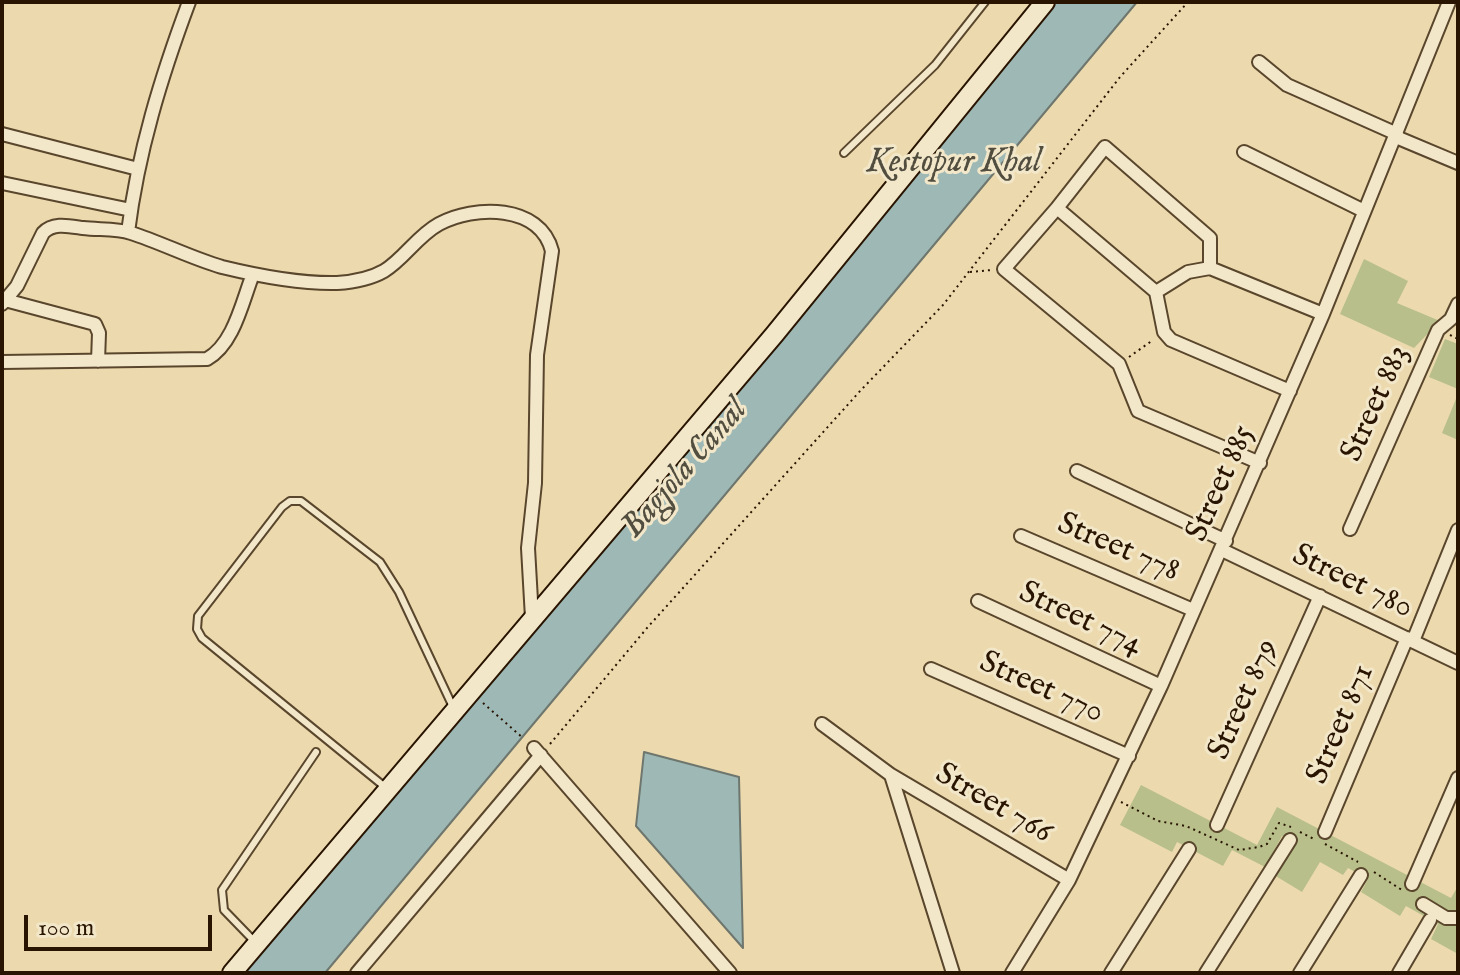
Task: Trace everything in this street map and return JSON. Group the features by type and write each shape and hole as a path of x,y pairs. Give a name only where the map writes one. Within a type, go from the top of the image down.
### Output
{"street":[{"path":"128,232 138,169 160,81 189,2"},
{"path":"232,973 454,709 472,695 532,618 784,323 1045,2"},
{"name":"Street 885","path":"1012,973 1069,880 1161,686 1323,314 1449,2"},
{"path":"1259,62 1287,85 1458,163"},
{"path":"2,134 138,169"},
{"path":"1210,268 1210,238 1105,147 1004,269 1119,364 1138,411 1260,463"},
{"path":"1244,152 1364,211"},
{"path":"2,183 131,210"},
{"path":"1057,208 1156,292 1164,332 1180,344 1290,391"},
{"path":"98,361 99,333 95,324 4,302 17,286 47,229 64,225 128,232 205,262 253,274 337,283 371,277 387,270 423,235 458,215 478,212 520,216 538,224 548,236 552,251 537,355 535,483 528,548 532,618"},
{"path":"1156,292 1188,272 1210,268 1323,314"},
{"path":"2,362 207,359 219,353 228,339 253,274"},
{"name":"Street 883","path":"1350,529 1438,330 1451,319 1458,304"},
{"name":"Street 780","path":"1077,471 1458,663"},
{"name":"Street 871","path":"1325,832 1458,530"},
{"name":"Street 778","path":"1021,536 1193,610"},
{"name":"Street 879","path":"1217,825 1320,596"},
{"name":"Street 774","path":"978,601 1161,686"},
{"name":"Street 770","path":"931,669 1129,756"},
{"name":"Street 766","path":"822,724 891,775 1069,880"},
{"path":"357,973 538,751 730,973"},
{"path":"891,775 953,973"},
{"path":"1412,884 1458,778"},
{"path":"1206,973 1290,840"},
{"path":"1111,973 1189,849"},
{"path":"1300,973 1365,870"},
{"path":"1423,904 1446,918 1458,918"},
{"path":"1399,973 1430,920"}],"lane":[{"path":"844,153 935,65 985,2"},
{"path":"387,789 202,638 197,629 198,616 282,507 290,501 301,501 380,562 399,592 454,709"},
{"path":"256,944 224,910 222,890 316,752"}],"path":[{"path":"472,695 538,751 861,390 943,305 1120,77 1188,2"},
{"path":"969,272 1004,269"},
{"path":"1119,364 1164,332"},
{"path":"1110,796 1158,821 1186,826 1239,850 1267,844 1279,823 1285,823 1423,904"}],"green space":[{"path":"1364,259 1408,281 1397,303 1440,321 1414,348 1340,314"},
{"path":"1445,339 1458,344 1458,389 1429,377"},
{"path":"1458,394 1458,440 1442,433"},
{"path":"1141,785 1257,845 1277,807 1451,898 1458,886 1458,954 1431,939 1438,924 1406,906 1400,916 1361,892 1368,879 1348,868 1343,875 1320,862 1302,892 1274,875 1293,842 1282,836 1265,867 1232,850 1223,866 1177,842 1172,852 1120,825"}],"water":[{"name":"Kestopur Khal","path":"1042,2 1137,2 325,973 230,973"},
{"path":"644,752 739,777 743,948 636,826"}],"water label":[{"name":"Bagjola Canal","path":"686,470"}]}
